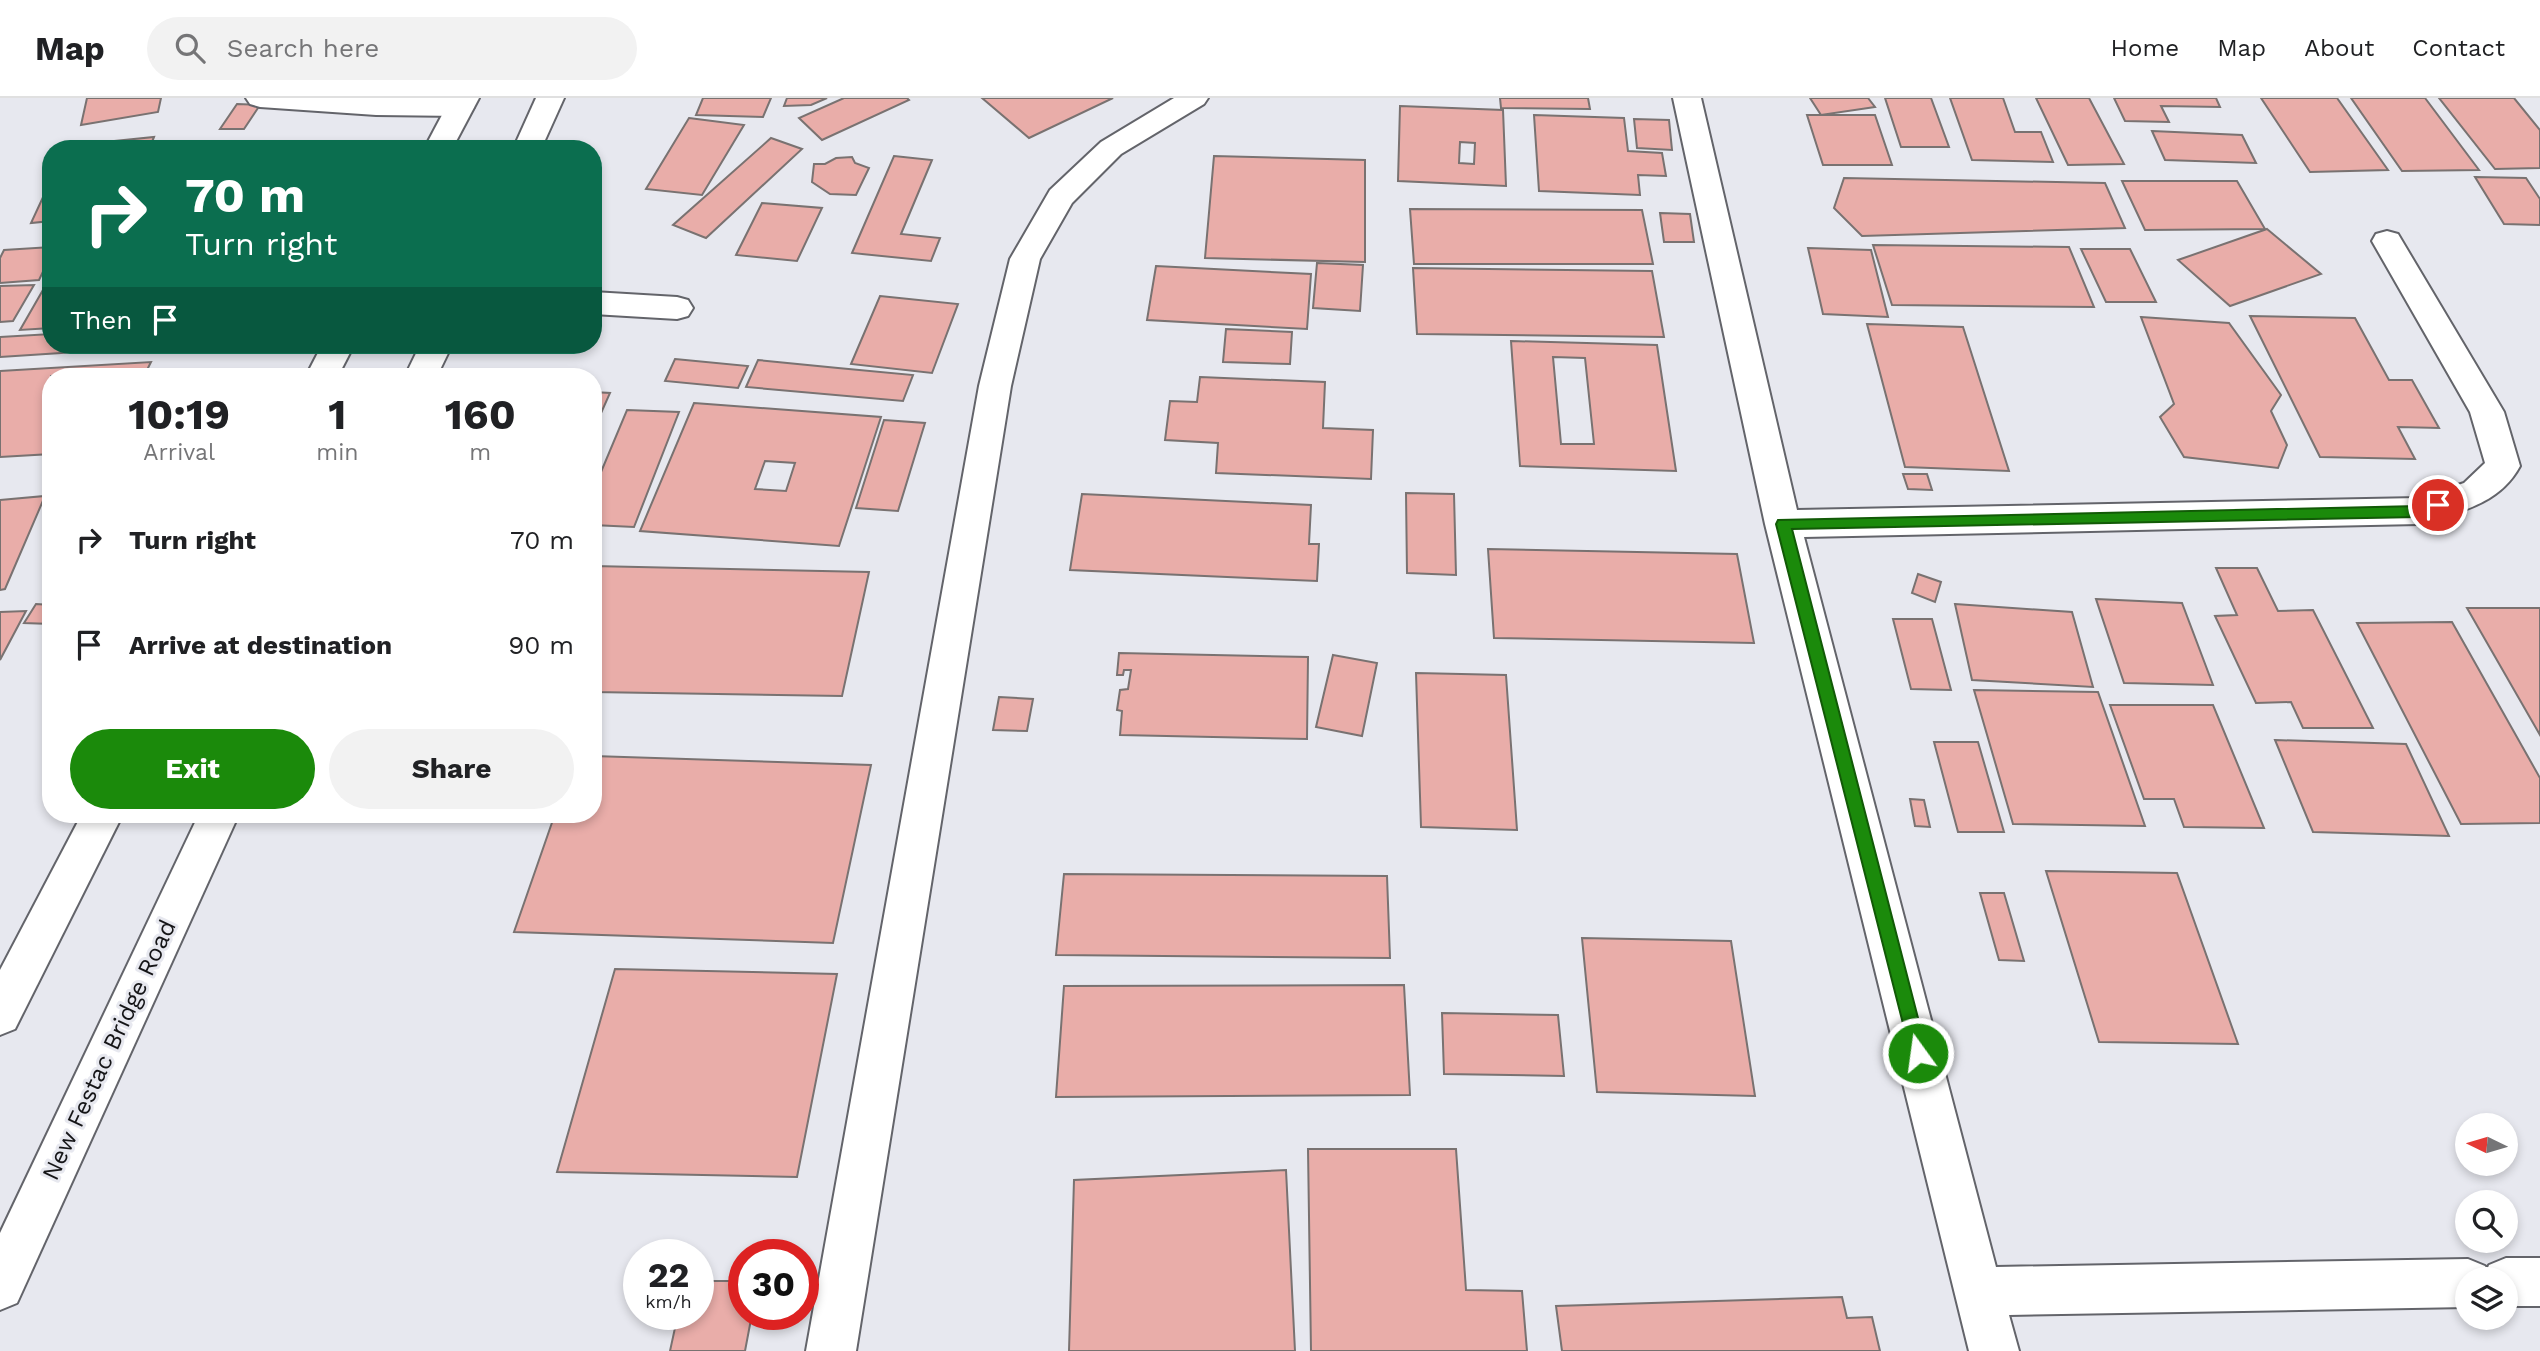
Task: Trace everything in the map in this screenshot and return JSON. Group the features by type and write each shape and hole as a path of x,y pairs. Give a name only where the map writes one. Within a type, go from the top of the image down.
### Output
{"street":[{"path":"260,98 376,106 462,103 443,140"},
{"path":"531,140 550,98"},
{"path":"831,1351 995,386 1025,259 1060,197 1111,148 1194,98"},
{"path":"1687,98 1783,524 1994,1351"},
{"path":"1783,524 2419,511 2476,492 2502,466 2487,412 2387,241"},
{"path":"602,304 677,308"},
{"path":"0,1014 98,823"},
{"name":"New Festac Bridge Road","path":"0,1286 215,823"},
{"path":"2518,1282 2540,1282"},
{"path":"1979,1291 2455,1283"}],"building":[{"path":"87,98 161,98 158,112 81,125"},
{"path":"703,98 771,98 763,117 696,115"},
{"path":"787,98 827,98 811,105 784,106"},
{"path":"844,98 909,100 822,140 799,118"},
{"path":"982,98 1113,98 1029,138"},
{"path":"1500,98 1588,98 1590,109 1501,108"},
{"path":"1810,98 1868,98 1875,107 1821,115"},
{"path":"1885,98 1931,98 1949,147 1901,147"},
{"path":"1950,98 2003,98 2015,132 2041,132 2053,162 1972,160"},
{"path":"2036,98 2089,98 2124,164 2068,165"},
{"path":"2114,98 2216,98 2220,107 2161,106 2169,122 2125,121"},
{"path":"2261,98 2337,98 2388,170 2310,172"},
{"path":"2351,98 2425,98 2479,170 2402,171"},
{"path":"2439,98 2514,98 2540,130 2540,168 2495,169"},
{"path":"237,104 260,105 244,129 220,129"},
{"path":"1400,106 1503,110 1506,186 1398,181","holes":["1460,142 1475,143 1474,164 1459,163"]},
{"path":"1534,115 1624,118 1628,151 1662,153 1666,176 1638,175 1640,195 1539,191"},
{"path":"1807,115 1875,115 1892,165 1823,165"},
{"path":"689,118 744,125 702,195 646,189"},
{"path":"1634,119 1669,120 1672,150 1637,148"},
{"path":"2152,131 2242,135 2256,163 2165,160"},
{"path":"154,137 153,140 125,140"},
{"path":"771,138 802,149 706,238 673,225"},
{"path":"894,156 932,160 901,234 940,238 931,261 852,253"},
{"path":"1214,156 1365,160 1365,262 1205,258"},
{"path":"852,157 855,163 869,168 856,195 830,194 812,182 814,164"},
{"path":"2475,177 2526,178 2540,199 2540,225 2504,224"},
{"path":"1844,178 2105,183 2125,228 1862,236 1834,208"},
{"path":"2122,181 2237,181 2265,229 2145,230"},
{"path":"42,199 42,222 31,223"},
{"path":"762,203 822,208 797,261 736,255"},
{"path":"1410,209 1642,210 1653,264 1414,264"},
{"path":"1660,213 1690,214 1694,242 1664,242"},
{"path":"2267,229 2321,274 2230,306 2178,260"},
{"path":"1873,245 2069,247 2094,307 1892,305"},
{"path":"42,248 42,274 39,280 0,283 0,258 4,250"},
{"path":"1808,248 1871,250 1888,317 1823,314"},
{"path":"2081,249 2130,249 2156,302 2106,302"},
{"path":"1317,263 1363,265 1360,311 1313,308"},
{"path":"1156,266 1311,274 1307,329 1147,320"},
{"path":"1413,268 1652,271 1664,337 1417,334"},
{"path":"34,285 13,321 0,322 0,286"},
{"path":"42,292 42,329 20,330"},
{"path":"880,296 958,304 932,373 851,364"},
{"path":"2250,316 2355,318 2389,380 2412,380 2439,428 2398,427 2415,459 2320,457"},
{"path":"2141,317 2229,323 2281,395 2271,411 2287,445 2278,468 2184,457 2160,417 2174,404"},
{"path":"1867,324 1963,327 2009,471 1905,467"},
{"path":"1226,329 1292,332 1290,364 1223,362"},
{"path":"42,335 42,354 46,354 0,357 0,337"},
{"path":"1511,341 1657,345 1676,471 1520,466","holes":["1553,357 1585,358 1594,444 1561,444"]},
{"path":"675,359 748,366 738,388 665,381"},
{"path":"758,360 913,375 903,401 746,387"},
{"path":"151,362 148,368 50,368"},
{"path":"42,368 42,455 0,457 0,371"},
{"path":"1200,377 1325,382 1323,428 1373,430 1371,479 1216,473 1218,443 1165,440 1170,401 1197,402"},
{"path":"602,393 610,393 602,411"},
{"path":"694,403 881,417 839,546 640,531","holes":["765,461 795,463 786,491 755,489"]},
{"path":"627,410 679,412 634,527 602,525 602,470"},
{"path":"884,420 925,423 898,511 856,508"},
{"path":"1903,474 1927,474 1932,490 1908,489"},
{"path":"1406,493 1454,494 1456,575 1407,573"},
{"path":"1082,494 1311,505 1309,544 1319,544 1317,581 1070,570"},
{"path":"42,496 42,503 5,589 0,590 0,500"},
{"path":"1488,549 1737,554 1754,643 1494,638"},
{"path":"602,566 869,572 842,696 602,692"},
{"path":"2216,568 2257,568 2278,611 2313,610 2373,728 2303,728 2291,702 2256,703 2215,616 2237,615"},
{"path":"1918,574 1941,582 1935,602 1912,593"},
{"path":"2096,599 2182,603 2213,685 2124,683"},
{"path":"36,604 42,604 42,624 24,623"},
{"path":"1955,604 2072,612 2093,687 1972,680"},
{"path":"2467,608 2540,608 2540,735"},
{"path":"26,611 0,660 0,612"},
{"path":"1893,619 1932,619 1951,690 1911,689"},
{"path":"2452,622 2540,778 2540,823 2461,824 2357,623"},
{"path":"1119,653 1308,657 1307,739 1120,735 1122,711 1117,710 1120,690 1128,689 1131,670 1124,670 1123,675 1117,675"},
{"path":"1333,655 1377,663 1362,736 1316,727"},
{"path":"1416,673 1506,675 1517,830 1421,827"},
{"path":"1974,690 2098,692 2145,826 2013,824"},
{"path":"999,697 1033,699 1027,731 993,730"},
{"path":"2110,705 2213,705 2264,828 2184,827 2174,799 2144,799"},
{"path":"2275,740 2406,744 2449,836 2313,832"},
{"path":"1934,742 1978,742 2004,832 1958,832"},
{"path":"602,756 871,765 833,943 514,932 552,823 602,823"},
{"path":"1910,799 1924,800 1930,827 1915,826"},
{"path":"2046,871 2177,873 2238,1044 2099,1042"},
{"path":"1064,874 1387,876 1390,958 1056,955"},
{"path":"1980,893 2004,893 2024,961 1999,960"},
{"path":"1582,938 1731,941 1755,1096 1597,1092"},
{"path":"615,969 837,974 797,1177 557,1172"},
{"path":"1404,985 1410,1095 1056,1097 1064,986"},
{"path":"1442,1013 1558,1015 1564,1076 1444,1074"},
{"path":"1308,1149 1456,1149 1466,1290 1522,1291 1527,1351 1311,1351"},
{"path":"1286,1170 1295,1351 1069,1351 1074,1180"},
{"path":"714,1281 728,1281 728,1330 749,1330 745,1351 670,1351 675,1330 714,1330"},
{"path":"1842,1297 1847,1318 1872,1317 1880,1351 1562,1351 1556,1306"}],"route":[{"path":"1918,1053 1783,524 2419,511 2438,505"}]}
